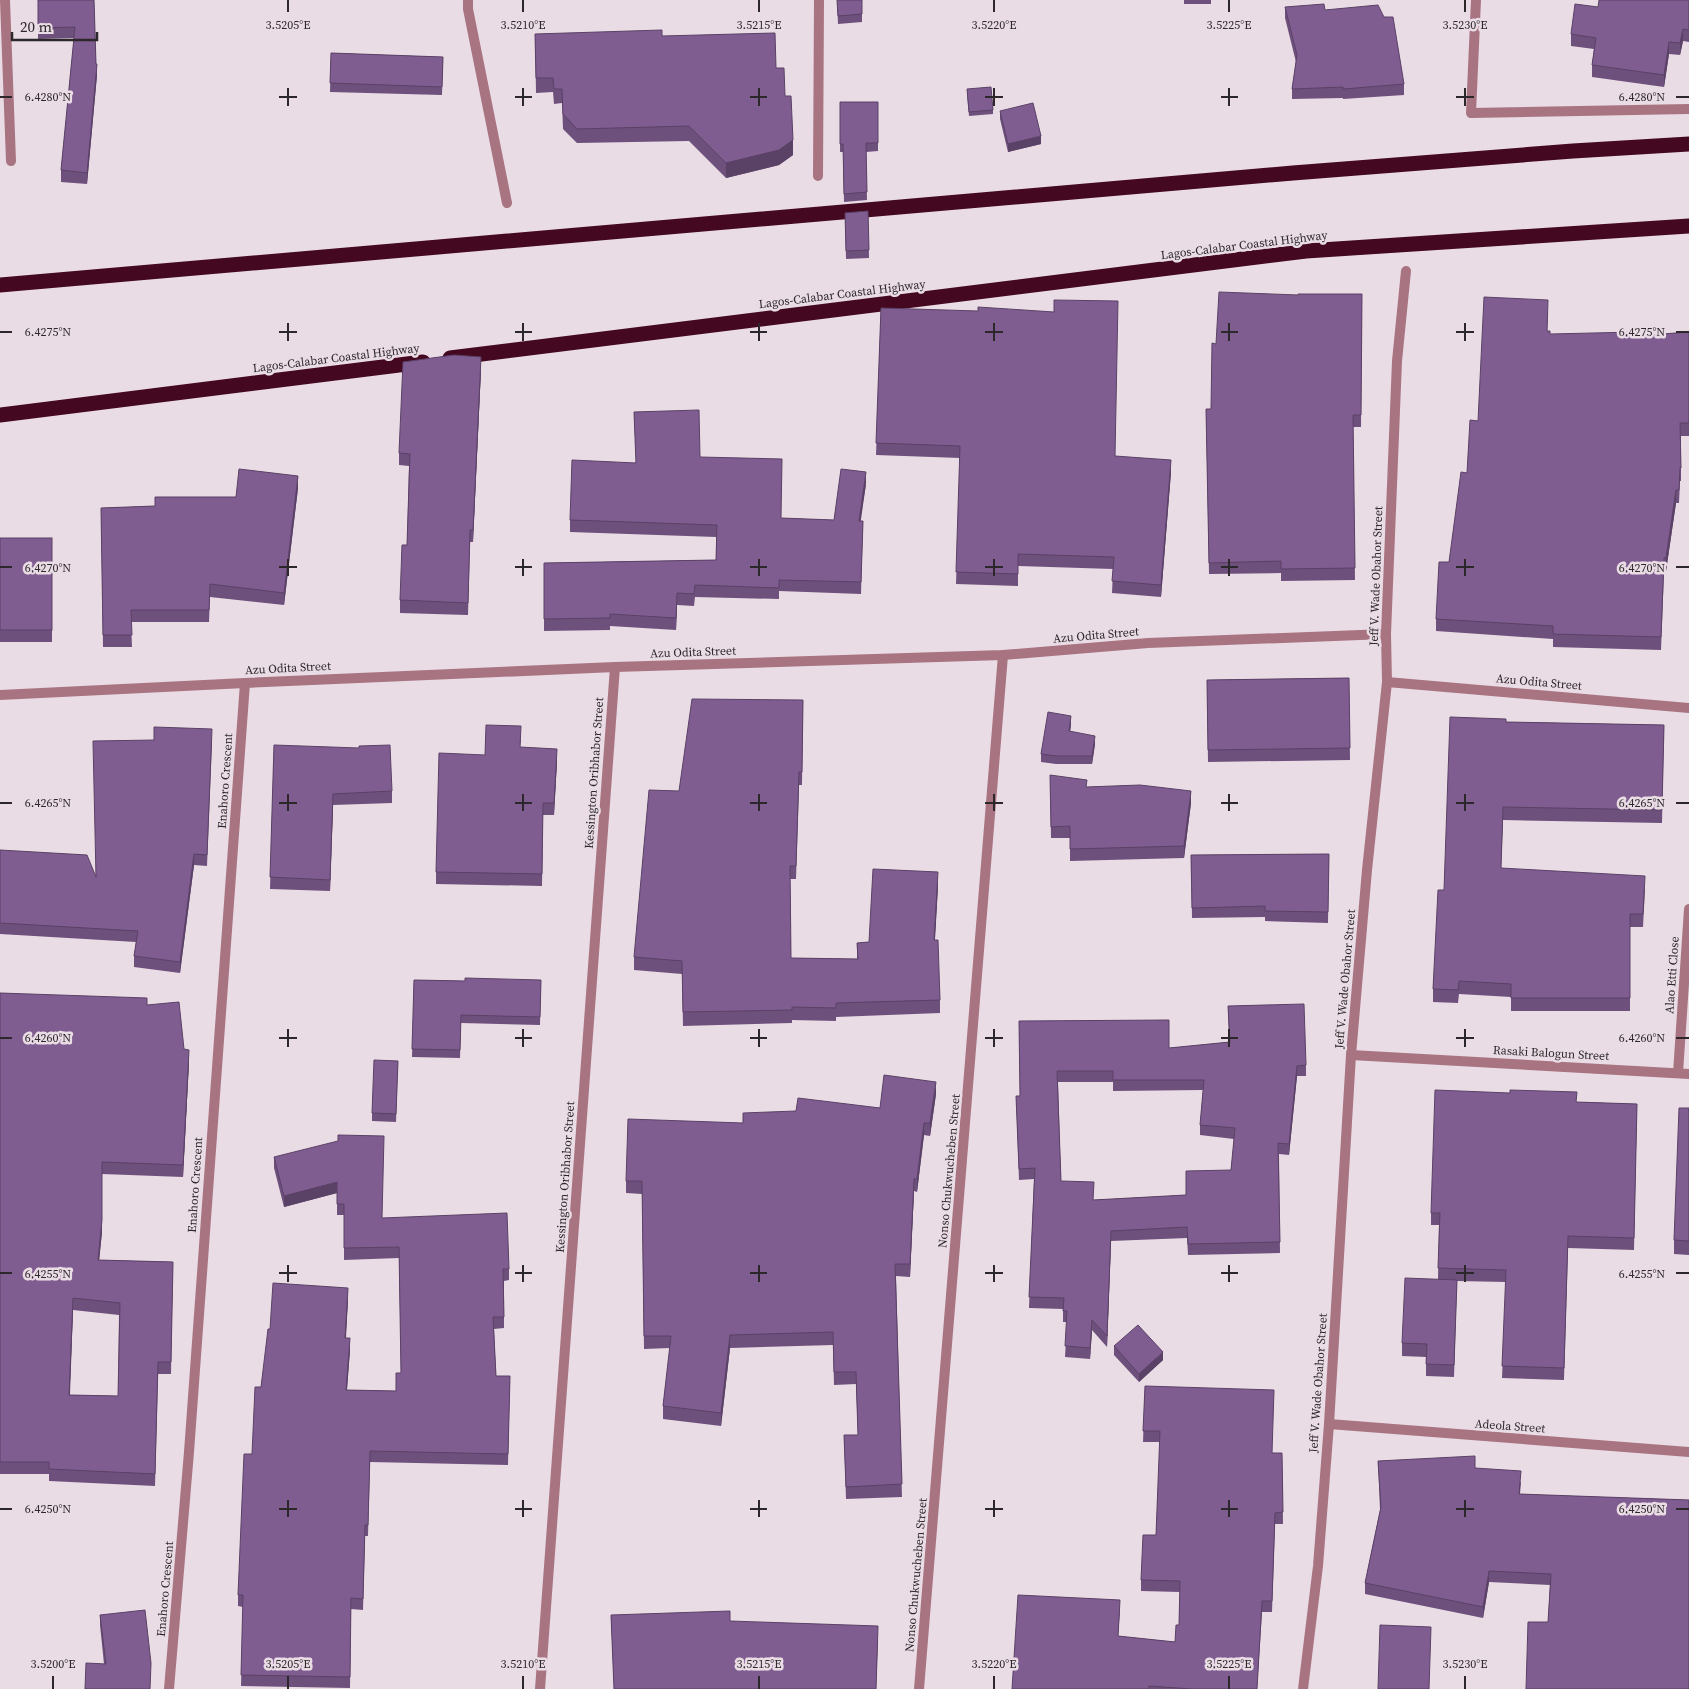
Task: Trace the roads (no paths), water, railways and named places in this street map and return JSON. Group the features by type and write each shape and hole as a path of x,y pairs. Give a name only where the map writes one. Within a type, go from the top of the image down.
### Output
{"highway":[{"path":"0,285 1283,173 1689,144"},
{"name":"Lagos-Calabar Coastal Highway","path":"0,415 1306,251 1689,226"}],"street":[{"path":"5,0 11,161"},
{"path":"468,0 468,9 507,203"},
{"path":"818,176 819,0"},
{"path":"1476,0 1471,113 1689,110"},
{"name":"Jeff V. Wade Obahor Street","path":"1302,1689 1318,1566 1329,1424 1351,1055 1367,870 1387,682 1386,634 1397,361 1406,271"},
{"name":"Azu Odita Street","path":"0,695 615,667 1004,655 1148,643 1386,634"},
{"name":"Nonso Chukwucheben Street","path":"919,1689 1004,655"},
{"name":"Kessington Oribhabor Street","path":"540,1689 615,667"},
{"name":"Azu Odita Street","path":"1387,682 1689,708"},
{"name":"Enahoro Crescent","path":"169,1689 189,1452 245,683"},
{"name":"Alao Etti Close","path":"1678,1073 1689,909"},
{"name":"Rasaki Balogun Street","path":"1351,1055 1689,1074"},
{"name":"Adeola Street","path":"1329,1424 1689,1452"}]}
